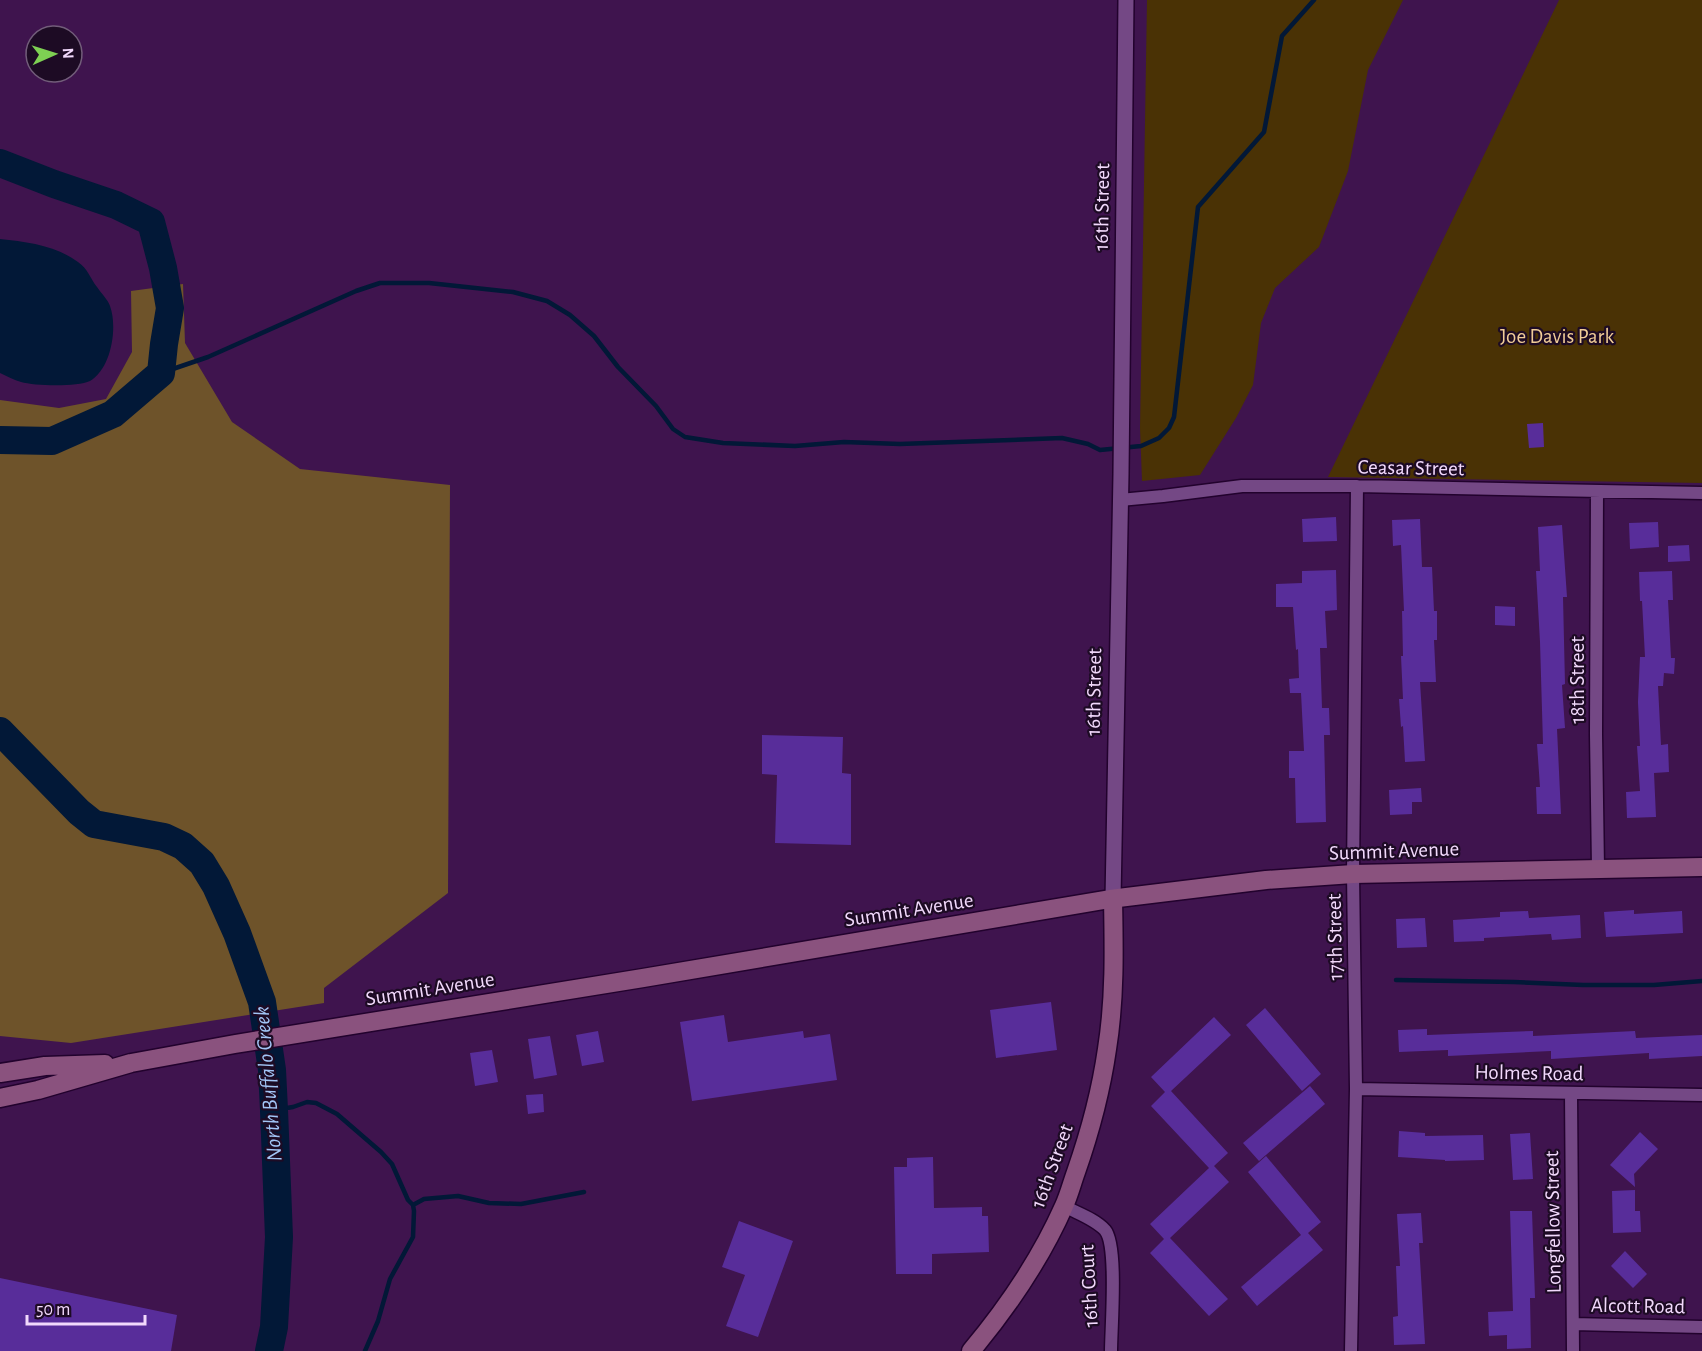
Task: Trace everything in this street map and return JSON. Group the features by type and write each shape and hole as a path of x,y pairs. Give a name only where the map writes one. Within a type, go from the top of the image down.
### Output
{"main road":[{"name":"Summit Avenue","path":"0,1098 38,1090 131,1063 235,1044 1113,899 1266,880 1353,874 1702,867"},
{"name":"16th Street","path":"970,1351 982,1338 1022,1281 1064,1206 1086,1144 1107,1048 1114,964 1113,899"},
{"name":"Summit Avenue","path":"0,1073 45,1066 131,1063"}],"street":[{"name":"16th Street","path":"1113,899 1122,431 1126,0"},
{"name":"Ceasar Street","path":"1120,500 1242,486 1702,493"},
{"name":"17th Street","path":"1351,1351 1356,1089 1353,874 1357,486"},
{"name":"18th Street","path":"1597,491 1598,868"},
{"name":"Holmes Road","path":"1356,1089 1702,1095"},
{"name":"Longfellow Street","path":"1571,1093 1573,1351"},
{"name":"16th Court","path":"1064,1206 1105,1230 1110,1240 1112,1262 1111,1351"},
{"name":"Alcott Road","path":"1573,1324 1702,1327"}],"green space":[{"path":"1147,0 1403,0 1368,70 1348,171 1319,247 1275,288 1261,323 1253,385 1236,418 1200,475 1142,481 1140,428"},
{"name":"Joe Davis Park","path":"1559,0 1702,0 1702,483 1328,477"}],"shaded area":[{"path":"183,284 185,343 232,422 300,469 450,485 448,893 324,988 324,1003 71,1043 0,1036 0,400 59,408 106,399 132,352 131,291"}],"water":[{"path":"0,239 40,245 69,256 84,268 108,301 113,325 111,347 103,367 90,381 66,385 36,384 21,382 0,373"}],"building":[{"path":"1543,423 1544,447 1529,448 1527,424"},
{"path":"1336,517 1337,541 1303,542 1302,519"},
{"path":"1420,519 1422,567 1432,567 1434,611 1437,611 1437,640 1434,640 1436,682 1420,682 1425,761 1405,762 1399,699 1403,699 1401,656 1403,656 1402,611 1404,611 1401,545 1393,546 1392,520"},
{"path":"1658,522 1659,547 1630,549 1629,523"},
{"path":"1562,525 1567,597 1563,597 1565,684 1562,685 1565,728 1557,729 1561,814 1537,814 1536,787 1540,787 1537,744 1543,744 1536,571 1540,571 1538,527"},
{"path":"1689,545 1690,561 1668,562 1668,546"},
{"path":"1336,570 1337,610 1325,611 1327,648 1320,648 1322,708 1329,708 1330,735 1324,735 1326,822 1296,823 1295,778 1289,778 1289,751 1304,751 1301,693 1290,693 1289,679 1299,678 1298,649 1296,650 1293,607 1276,607 1276,584 1302,583 1302,571"},
{"path":"1672,571 1673,600 1668,600 1671,658 1675,658 1674,674 1664,673 1663,686 1658,686 1661,745 1668,744 1669,772 1654,773 1656,817 1627,818 1626,792 1640,791 1637,746 1640,746 1638,702 1640,657 1645,657 1639,572"},
{"path":"1495,606 1515,607 1515,626 1495,625"},
{"path":"762,735 843,737 842,773 851,774 851,845 775,843 777,775 762,774"},
{"path":"1421,788 1422,802 1412,802 1412,814 1390,815 1389,790"},
{"path":"1634,910 1634,914 1682,911 1683,933 1606,937 1604,912"},
{"path":"1528,911 1529,918 1580,915 1581,938 1552,940 1551,934 1454,942 1453,920 1500,917 1500,912"},
{"path":"1425,918 1427,947 1397,948 1396,919"},
{"path":"1051,1002 1057,1050 996,1058 990,1010"},
{"path":"1265,1008 1321,1074 1302,1091 1246,1025"},
{"path":"724,1015 728,1042 803,1031 804,1038 830,1034 837,1080 692,1101 680,1022"},
{"path":"1214,1017 1231,1035 1171,1091 1228,1153 1214,1166 1229,1182 1170,1238 1228,1299 1209,1316 1150,1253 1164,1239 1150,1224 1209,1168 1151,1106 1165,1092 1151,1077"},
{"path":"1427,1029 1427,1035 1533,1031 1533,1036 1635,1031 1636,1038 1702,1035 1702,1056 1649,1059 1649,1053 1551,1059 1551,1051 1448,1056 1448,1050 1399,1052 1398,1030"},
{"path":"598,1031 604,1062 582,1066 576,1035"},
{"path":"550,1036 557,1075 534,1079 528,1039"},
{"path":"492,1050 498,1082 475,1086 470,1053"},
{"path":"1310,1086 1325,1104 1259,1161 1243,1143"},
{"path":"543,1094 544,1112 528,1114 526,1095"},
{"path":"1399,1131 1425,1133 1425,1136 1483,1135 1484,1160 1445,1161 1398,1157"},
{"path":"1640,1132 1658,1149 1634,1174 1635,1187 1610,1165"},
{"path":"1530,1133 1533,1179 1513,1180 1510,1134"},
{"path":"1266,1156 1321,1222 1308,1233 1323,1250 1257,1306 1241,1287 1301,1235 1248,1172"},
{"path":"933,1157 934,1208 982,1207 982,1216 988,1216 989,1252 932,1254 932,1274 896,1274 894,1167 907,1167 907,1158"},
{"path":"1635,1190 1635,1211 1640,1211 1641,1232 1613,1233 1612,1191"},
{"path":"1510,1211 1532,1211 1535,1298 1530,1298 1531,1348 1507,1349 1507,1335 1489,1336 1488,1312 1513,1311"},
{"path":"1421,1213 1423,1243 1419,1243 1425,1344 1394,1345 1393,1317 1398,1316 1396,1266 1400,1266 1397,1214"},
{"path":"739,1221 793,1241 758,1337 726,1326 745,1275 722,1267"},
{"path":"1625,1251 1647,1274 1633,1288 1611,1266"},
{"path":"0,1278 177,1315 171,1351 0,1351"}],"waterway":[{"path":"161,373 208,357 356,291 380,283 429,283 513,292 547,301 570,315 594,336 618,367 656,406 673,429 685,437 723,443 795,446 844,442 900,444 1062,438 1088,444 1100,450 1141,446 1159,438 1169,428 1174,417 1198,207 1264,132 1282,36 1314,0"},
{"name":"North Buffalo Creek","path":"0,163 116,205 151,222 170,308 161,373 113,414 52,441 0,440"},
{"name":"North Buffalo Creek","path":"0,731 79,812 94,824 164,837 183,846 202,863 216,886 237,933 262,1002 272,1070 279,1237 274,1327 269,1351"},
{"path":"1396,980 1583,985 1654,985 1702,981"},
{"path":"274,1110 307,1102 316,1103 337,1114 392,1164 408,1200 413,1205 413,1237 390,1279 378,1321 365,1351"},
{"path":"413,1205 424,1199 458,1196 489,1203 521,1204 584,1192"}]}
